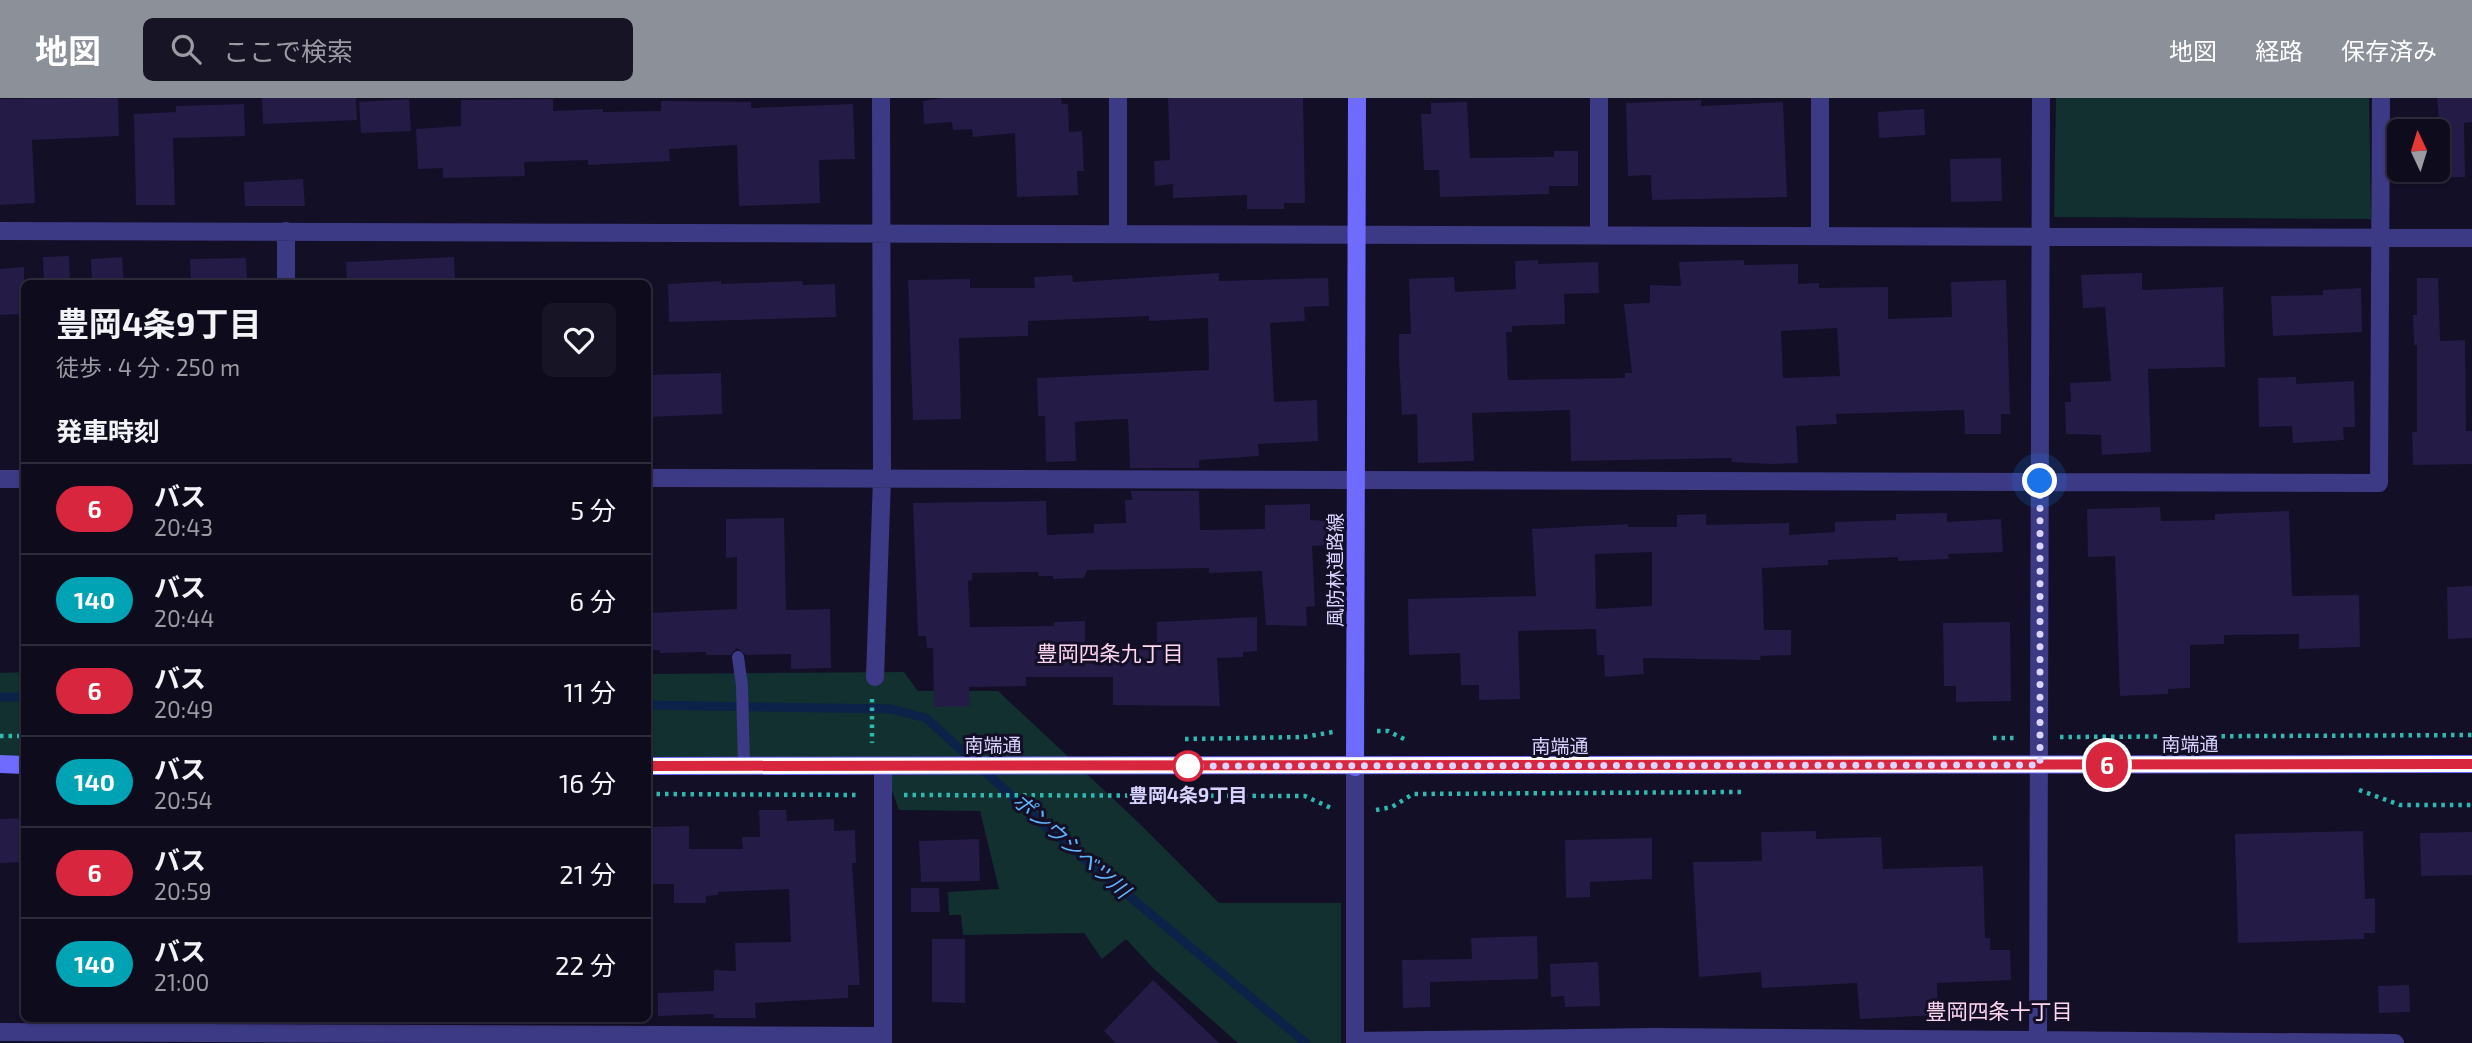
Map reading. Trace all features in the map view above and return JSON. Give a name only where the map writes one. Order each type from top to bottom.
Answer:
[{"type":"main road","name":"風防林道路線","points":[[1355,767],[1357,98]]},
{"type":"main road","points":[[0,764],[21,765]]},
{"type":"main road","name":"南端通","points":[[651,766],[2472,764]]},
{"type":"street","points":[[874,685],[882,479],[881,98]]},
{"type":"street","points":[[1118,98],[1118,233]]},
{"type":"street","points":[[1599,98],[1599,234]]},
{"type":"street","points":[[1820,98],[1820,235]]},
{"type":"street","points":[[2038,1042],[2041,98]]},
{"type":"street","points":[[651,478],[2379,483],[2381,98]]},
{"type":"street","points":[[0,231],[2472,238]]},
{"type":"street","points":[[286,231],[286,280]]},
{"type":"street","points":[[0,479],[21,479]]},
{"type":"street","points":[[0,1032],[294,1032],[883,1040],[883,766]]},
{"type":"street","name":"風防林道路線","points":[[1355,767],[1355,1042]]},
{"type":"street","points":[[1355,1042],[1655,1040],[2395,1043]]},
{"type":"lane","points":[[738,657],[742,686],[744,766]]},
{"type":"path","points":[[872,744],[874,685]]},
{"type":"path","points":[[1304,737],[1322,732]]},
{"type":"path","points":[[0,736],[21,736]]},
{"type":"path","points":[[2354,788],[2400,806],[2472,805]]},
{"type":"path","points":[[903,795],[1305,796],[1324,807],[1355,813],[1392,807],[1413,794],[1747,792]]},
{"type":"path","points":[[651,794],[862,795]]},
{"type":"green space","points":[[2056,98],[2369,98],[2371,219],[2054,217]]},
{"type":"green space","points":[[21,672],[21,765],[0,764],[0,673]]},
{"type":"green space","points":[[904,672],[918,691],[998,691],[1139,823],[1219,903],[1341,903],[1341,1043],[1238,1043],[1154,969],[1126,939],[1102,959],[1084,933],[963,935],[961,915],[949,915],[948,892],[999,889],[980,811],[899,810],[883,766],[651,766],[651,674]]},
{"type":"building","points":[[118,98],[119,136],[32,140],[35,203],[0,205],[0,99]]},
{"type":"building","points":[[262,98],[356,98],[357,120],[263,124]]},
{"type":"building","points":[[942,98],[1061,98],[1062,104],[1068,104],[1069,132],[1082,131],[1084,171],[1077,171],[1078,195],[1017,197],[1015,133],[973,137],[972,129],[953,130],[952,122],[924,124],[923,101]]},
{"type":"building","points":[[1168,98],[1303,98],[1305,203],[1284,203],[1284,209],[1247,209],[1247,195],[1173,198],[1173,184],[1155,186],[1154,161],[1170,160]]},
{"type":"building","points":[[2437,98],[2472,98],[2472,122],[2464,123],[2465,177],[2450,177],[2450,119],[2439,119]]},
{"type":"building","points":[[409,99],[411,131],[361,133],[359,102]]},
{"type":"building","points":[[553,99],[553,111],[603,109],[603,112],[661,111],[661,101],[751,102],[751,108],[853,104],[855,159],[819,160],[820,203],[739,206],[737,145],[669,149],[670,161],[588,165],[588,160],[524,162],[525,176],[443,178],[443,168],[418,169],[416,129],[461,126],[461,100]]},
{"type":"building","points":[[1701,100],[1701,106],[1783,102],[1787,197],[1652,200],[1651,175],[1628,176],[1626,103]]},
{"type":"building","points":[[1467,102],[1470,158],[1554,157],[1554,151],[1578,151],[1578,186],[1549,186],[1549,194],[1440,197],[1439,170],[1424,170],[1421,114],[1431,114],[1431,103]]},
{"type":"building","points":[[244,104],[245,136],[173,138],[175,205],[136,205],[134,114],[176,112],[176,106]]},
{"type":"building","points":[[1924,109],[1925,135],[1879,138],[1878,112]]},
{"type":"building","points":[[2001,158],[2002,201],[1951,202],[1950,159]]},
{"type":"building","points":[[303,179],[305,206],[245,206],[244,182]]},
{"type":"building","points":[[69,256],[70,280],[44,280],[43,257]]},
{"type":"building","points":[[122,257],[124,280],[92,280],[91,259]]},
{"type":"building","points":[[454,257],[455,280],[347,280],[346,262]]},
{"type":"building","points":[[246,258],[247,280],[191,280],[190,259]]},
{"type":"building","points":[[1538,260],[1538,264],[1598,262],[1599,293],[1564,294],[1565,324],[1512,326],[1512,332],[1506,332],[1508,380],[1625,378],[1625,373],[1632,373],[1624,304],[1650,303],[1650,285],[1681,286],[1679,262],[1744,260],[1744,265],[1798,264],[1798,284],[1819,283],[1819,288],[1888,287],[1888,319],[1952,317],[1951,282],[2006,280],[2010,414],[2001,414],[2001,434],[1965,434],[1964,410],[1836,414],[1837,424],[1796,426],[1798,463],[1771,464],[1731,462],[1732,458],[1571,461],[1570,410],[1472,413],[1474,461],[1418,463],[1417,414],[1402,415],[1399,360],[1399,334],[1411,334],[1409,279],[1454,277],[1455,292],[1516,289],[1515,261]],"holes":[[[1837,328],[1840,376],[1783,378],[1781,331]]]},
{"type":"building","points":[[24,267],[24,280],[21,280],[21,314],[0,315],[0,269]]},
{"type":"building","points":[[1219,273],[1219,281],[1328,278],[1329,306],[1304,307],[1305,321],[1270,323],[1274,402],[1317,400],[1318,441],[1258,444],[1259,456],[1199,460],[1199,468],[1130,468],[1128,419],[1083,421],[1075,422],[1076,461],[1046,462],[1045,416],[1038,416],[1037,378],[1209,370],[1208,318],[1149,321],[1149,316],[1028,321],[1028,336],[959,338],[961,419],[913,420],[908,280],[970,279],[970,288],[1035,288],[1034,277],[1072,275],[1073,282]]},
{"type":"building","points":[[2142,273],[2142,290],[2223,287],[2225,367],[2148,369],[2151,452],[2102,455],[2101,435],[2066,434],[2065,402],[2071,402],[2070,383],[2111,381],[2105,307],[2083,308],[2081,275]]},
{"type":"building","points":[[2417,278],[2438,278],[2440,341],[2465,340],[2466,431],[2472,431],[2472,464],[2413,465],[2412,432],[2417,432],[2417,345],[2414,345],[2413,315],[2417,315]]},
{"type":"building","points":[[721,281],[721,284],[802,281],[803,285],[835,284],[836,317],[669,322],[668,284]]},
{"type":"building","points":[[2361,288],[2362,332],[2273,336],[2271,296],[2323,295],[2323,290]]},
{"type":"building","points":[[721,373],[722,414],[651,417],[651,375]]},
{"type":"building","points":[[2296,377],[2296,384],[2354,381],[2355,427],[2343,427],[2344,440],[2293,443],[2292,426],[2259,427],[2258,378]]},
{"type":"building","points":[[1131,491],[1199,491],[1200,530],[1265,529],[1265,505],[1310,504],[1310,520],[1327,521],[1327,545],[1312,546],[1315,606],[1306,607],[1307,626],[1266,625],[1262,571],[1209,573],[1209,568],[1087,570],[1084,578],[1053,579],[1053,576],[1039,576],[1038,572],[972,573],[972,580],[968,581],[970,627],[1054,626],[1054,622],[1085,621],[1085,651],[1157,649],[1157,622],[1257,617],[1257,651],[1243,652],[1243,657],[1217,658],[1220,706],[1113,705],[1113,677],[1026,677],[1026,686],[969,687],[970,706],[934,707],[933,648],[927,648],[926,636],[918,636],[913,503],[1046,501],[1047,535],[1094,533],[1094,524],[1126,523],[1125,500],[1132,500]]},
{"type":"building","points":[[2160,507],[2161,521],[2215,520],[2215,514],[2289,511],[2292,596],[2359,595],[2360,647],[2299,649],[2299,634],[2224,635],[2224,644],[2190,645],[2190,688],[2168,689],[2168,694],[2120,696],[2115,556],[2088,557],[2087,509]]},
{"type":"building","points":[[1947,513],[1947,522],[2001,519],[2003,552],[1948,554],[1949,559],[1898,561],[1898,557],[1828,560],[1828,565],[1762,568],[1764,630],[1791,630],[1791,655],[1760,656],[1761,660],[1643,658],[1644,674],[1605,677],[1604,655],[1597,655],[1596,629],[1518,631],[1520,699],[1479,700],[1479,685],[1461,685],[1460,653],[1409,655],[1408,599],[1536,596],[1532,529],[1628,524],[1628,527],[1677,527],[1677,515],[1706,514],[1706,525],[1789,523],[1789,535],[1835,532],[1835,522],[1896,520],[1896,514]],"holes":[[[1652,552],[1652,606],[1596,609],[1595,554]]]},
{"type":"building","points":[[784,518],[786,610],[830,609],[831,668],[791,669],[791,654],[746,655],[737,648],[730,655],[706,655],[706,652],[660,653],[660,650],[651,650],[651,613],[737,609],[737,557],[726,558],[726,519]]},
{"type":"building","points":[[2472,586],[2472,638],[2448,639],[2447,587]]},
{"type":"building","points":[[2010,622],[2011,701],[1956,702],[1956,686],[1944,686],[1943,623]]},
{"type":"building","points":[[759,810],[786,810],[787,821],[834,819],[834,831],[855,830],[856,863],[852,863],[860,985],[848,985],[848,998],[755,1003],[756,1018],[714,1018],[714,1014],[658,1016],[658,993],[714,991],[714,970],[736,971],[735,943],[791,942],[789,889],[718,892],[718,895],[706,896],[706,903],[674,903],[674,884],[651,884],[651,827],[689,826],[689,849],[743,849],[742,837],[760,837]]},
{"type":"building","points":[[21,818],[21,862],[0,863],[0,819]]},
{"type":"building","points":[[1816,831],[1816,839],[1881,837],[1883,869],[1983,866],[1985,938],[1990,938],[1990,950],[2010,950],[2011,980],[1937,983],[1938,1015],[1860,1019],[1857,983],[1762,988],[1761,972],[1699,977],[1693,862],[1762,861],[1761,832]]},
{"type":"building","points":[[2363,831],[2365,899],[2375,898],[2375,933],[2364,933],[2364,939],[2238,943],[2235,834]]},
{"type":"building","points":[[2472,832],[2472,875],[2421,876],[2420,833]]},
{"type":"building","points":[[1652,838],[1652,879],[1590,882],[1590,897],[1566,898],[1565,840]]},
{"type":"building","points":[[979,839],[980,881],[921,882],[919,841]]},
{"type":"building","points":[[911,888],[939,888],[940,912],[911,912]]},
{"type":"building","points":[[1537,936],[1538,979],[1430,982],[1430,1007],[1403,1008],[1402,960],[1472,959],[1471,938]]},
{"type":"building","points":[[932,939],[965,939],[965,1003],[932,1002]]},
{"type":"building","points":[[1598,962],[1600,1006],[1565,1007],[1564,996],[1551,997],[1550,964]]},
{"type":"building","points":[[1153,980],[1219,1043],[1116,1043],[1104,1031]]},
{"type":"building","points":[[2409,985],[2410,1012],[2379,1013],[2378,986]]},
{"type":"waterway","name":"ポンウシベツ川","points":[[0,697],[21,697]]},
{"type":"waterway","name":"ポンウシベツ川","points":[[651,705],[891,709],[926,718],[1046,827],[1306,1043]]},
{"type":"bus line","name":"6","points":[[651,766],[2472,764]]},
{"type":"place","name":"豊岡4条9丁目","points":[[1188,766]]},
{"type":"district","name":"豊岡四条九丁目","points":[[1110,654]]},
{"type":"district","name":"豊岡四条十丁目","points":[[1999,1012]]},
{"type":"route","points":[[1188,766],[2040,765],[2040,481]]}]
